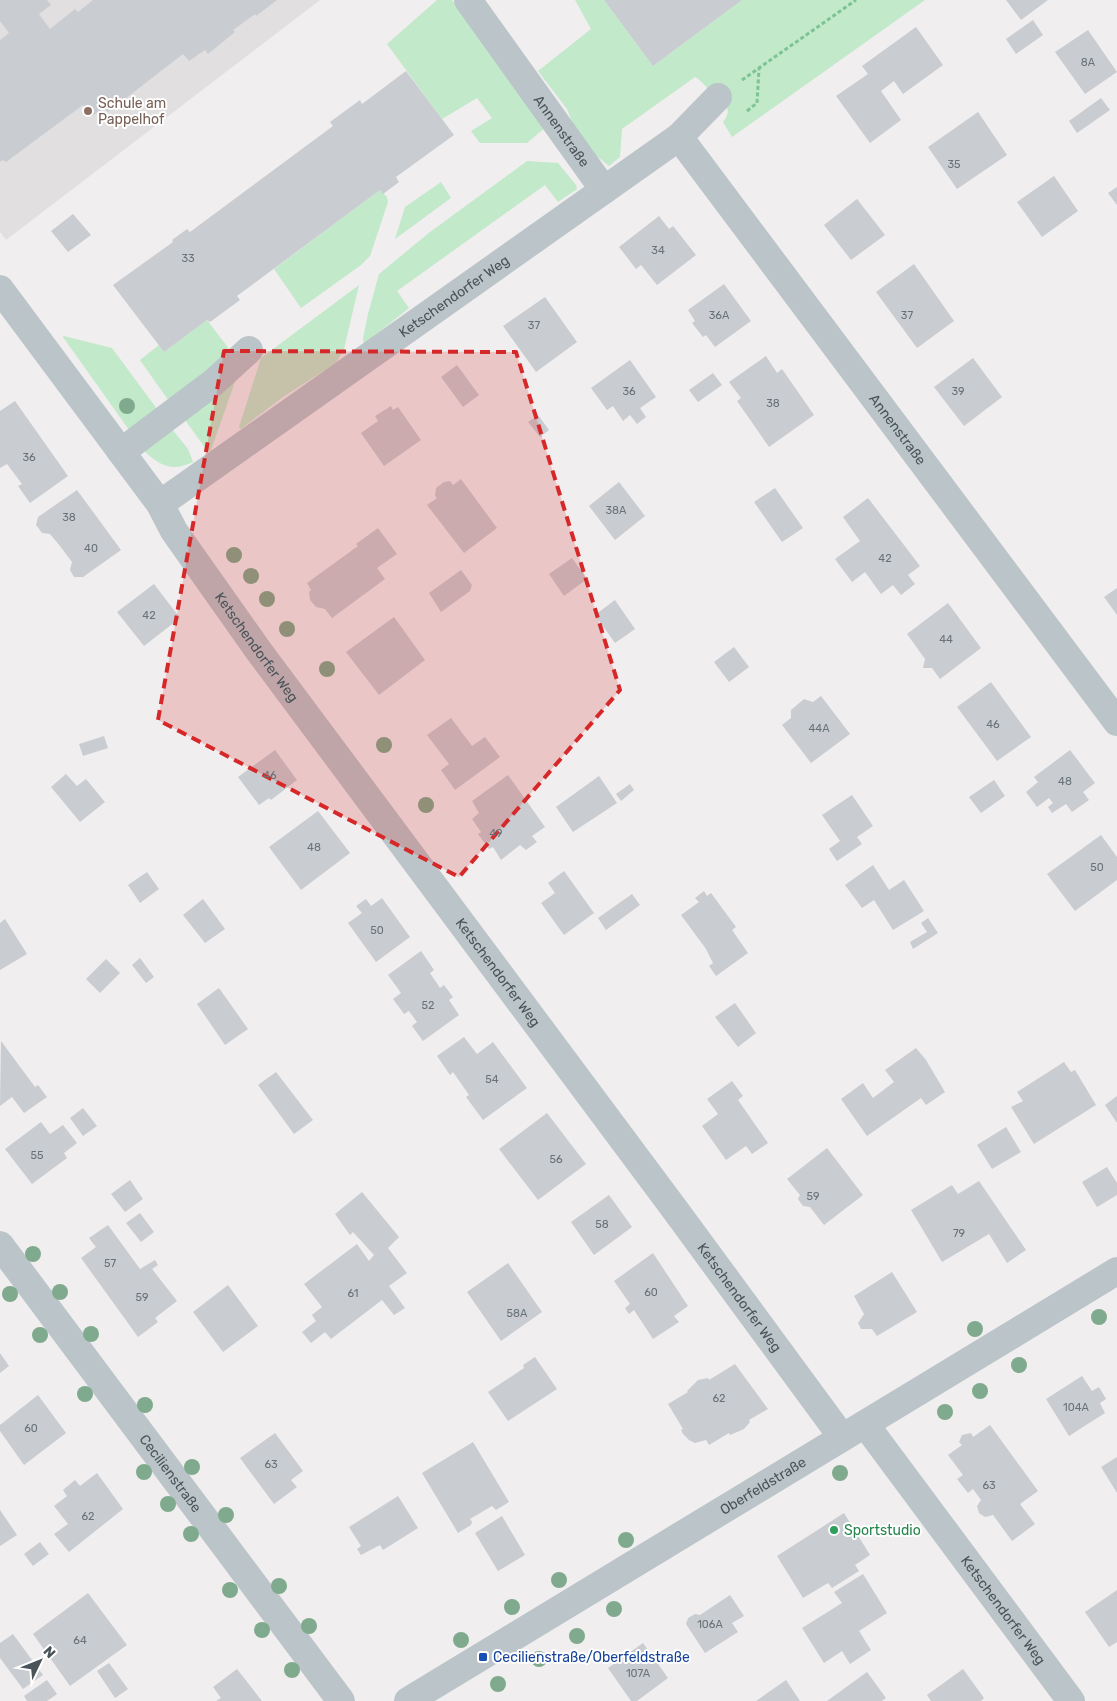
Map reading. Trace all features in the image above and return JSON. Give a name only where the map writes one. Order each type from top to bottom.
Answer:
[{"type":"street","name":"Annenstraße","points":[[468,0],[604,190]]},
{"type":"street","name":"Ketschendorfer Weg","points":[[160,504],[679,137],[718,97]]},
{"type":"street","name":"Annenstraße","points":[[679,137],[1117,722]]},
{"type":"street","name":"Ketschendorfer Weg","points":[[0,288],[160,504],[174,531],[258,650],[676,1210],[1071,1701]]},
{"type":"street","points":[[121,452],[214,382],[249,350]]},
{"type":"street","name":"Cecilienstraße","points":[[0,1245],[341,1701]]},
{"type":"street","name":"Oberfeldstraße","points":[[408,1701],[1117,1271]]},
{"type":"path","points":[[718,97],[856,0]]},
{"type":"highlighted area","points":[[224,351],[516,352],[620,690],[459,877],[158,720]]},
{"type":"shaded area","name":"Schule am Pappelhof","points":[[0,0],[320,0],[6,240],[0,232]]},
{"type":"green space","points":[[437,0],[452,0],[545,124],[546,127],[527,143],[480,143],[471,131],[492,118],[477,98],[442,119],[387,44]]},
{"type":"green space","points":[[575,0],[604,0],[653,66],[742,0],[925,0],[732,137],[723,122],[728,112],[725,104],[695,77],[622,129],[620,157],[609,166],[588,149],[573,124],[567,109],[538,71],[591,29]]},
{"type":"green space","points":[[527,161],[558,163],[576,185],[577,189],[558,202],[545,185],[397,291],[409,308],[364,344],[363,338],[368,314],[379,274],[430,232]]},
{"type":"green space","points":[[441,182],[451,198],[395,239],[405,207]]},
{"type":"green space","points":[[380,190],[387,197],[388,202],[370,256],[361,265],[301,308],[274,269]]},
{"type":"green space","points":[[359,285],[344,349],[336,363],[283,397],[241,429],[239,427],[261,358]]},
{"type":"green space","points":[[207,320],[235,357],[171,404],[140,360],[159,345],[164,352]]},
{"type":"green space","points":[[64,336],[112,348],[160,413],[132,434]]},
{"type":"green space","points":[[237,376],[211,450],[208,452],[183,417]]},
{"type":"green space","points":[[171,428],[188,449],[193,462],[178,467],[167,466],[161,464],[144,451]]},
{"type":"building","points":[[0,0],[47,0],[51,5],[39,14],[50,29],[75,9],[78,12],[93,0],[277,0],[233,30],[235,32],[208,54],[205,50],[189,61],[183,54],[108,112],[104,108],[92,116],[83,105],[6,162],[3,160],[0,162],[0,40],[9,33],[0,21]]},
{"type":"building","points":[[604,0],[742,0],[653,66]]},
{"type":"building","points":[[1006,0],[1048,0],[1021,20]]},
{"type":"building","points":[[1033,20],[1043,35],[1016,54],[1006,39]]},
{"type":"building","points":[[916,27],[943,65],[903,94],[894,81],[881,91],[901,120],[870,143],[836,96],[868,74],[862,66]]},
{"type":"building","points":[[1088,30],[1117,72],[1085,94],[1055,52]]},
{"type":"building","points":[[406,71],[454,135],[396,177],[399,182],[383,194],[380,190],[237,296],[240,300],[210,322],[207,320],[164,352],[113,285],[173,242],[172,240],[187,229],[190,232],[333,126],[330,122],[360,100],[362,104]]},
{"type":"building","points":[[1101,98],[1110,110],[1077,133],[1069,121]]},
{"type":"building","points":[[978,112],[1007,155],[957,189],[928,147]]},
{"type":"building","points":[[1054,176],[1078,211],[1042,237],[1017,202]]},
{"type":"building","points":[[1117,187],[1117,205],[1108,193]]},
{"type":"building","points":[[857,199],[885,235],[851,260],[824,225]]},
{"type":"building","points":[[73,214],[91,235],[68,252],[51,231]]},
{"type":"building","points":[[659,216],[669,229],[673,226],[696,255],[657,285],[641,265],[636,269],[619,247]]},
{"type":"building","points":[[914,264],[954,321],[917,348],[876,292]]},
{"type":"building","points":[[724,284],[751,321],[715,347],[706,335],[703,337],[692,323],[695,321],[688,310]]},
{"type":"building","points":[[545,297],[577,342],[536,372],[503,326]]},
{"type":"building","points":[[766,356],[777,373],[782,369],[814,415],[769,447],[737,401],[741,398],[729,382]]},
{"type":"building","points":[[973,358],[1002,397],[964,426],[934,387]]},
{"type":"building","points":[[630,360],[656,397],[640,408],[646,417],[637,424],[630,415],[623,421],[613,406],[607,410],[591,388]]},
{"type":"building","points":[[457,365],[479,395],[463,407],[441,377]]},
{"type":"building","points":[[713,373],[722,385],[698,402],[689,390]]},
{"type":"building","points":[[15,401],[68,476],[30,503],[18,486],[22,484],[7,464],[0,468],[0,411]]},
{"type":"building","points":[[391,406],[393,410],[398,407],[421,440],[384,466],[361,433],[378,421],[375,416]]},
{"type":"building","points":[[538,415],[549,430],[540,437],[528,422]]},
{"type":"building","points":[[461,479],[497,528],[464,553],[427,505],[437,498],[435,496],[436,488],[444,482],[450,481],[453,485]]},
{"type":"building","points":[[619,482],[645,516],[615,540],[589,506]]},
{"type":"building","points":[[775,488],[803,528],[782,542],[754,502]]},
{"type":"building","points":[[77,490],[121,550],[83,577],[74,577],[70,570],[72,562],[50,534],[42,533],[36,525],[38,517]]},
{"type":"building","points":[[868,498],[920,566],[908,575],[915,584],[901,595],[893,585],[881,594],[865,572],[852,582],[835,559],[860,541],[843,517]]},
{"type":"building","points":[[378,528],[397,554],[377,568],[385,579],[332,618],[325,609],[316,607],[310,600],[309,592],[311,590],[307,583],[358,546],[356,544]]},
{"type":"building","points":[[572,558],[587,579],[564,596],[549,574]]},
{"type":"building","points":[[461,570],[472,585],[470,591],[441,612],[429,593]]},
{"type":"building","points":[[154,584],[180,618],[144,646],[117,612]]},
{"type":"building","points":[[1117,588],[1117,615],[1104,597]]},
{"type":"building","points":[[615,600],[635,629],[615,643],[595,615]]},
{"type":"building","points":[[948,603],[981,648],[940,679],[932,668],[923,668],[925,659],[907,634]]},
{"type":"building","points":[[394,617],[425,660],[379,695],[346,652]]},
{"type":"building","points":[[734,647],[749,667],[729,682],[714,662]]},
{"type":"building","points":[[991,682],[1031,737],[997,761],[957,707]]},
{"type":"building","points":[[821,696],[850,734],[811,763],[782,725],[791,718],[791,710],[804,699],[813,702]]},
{"type":"building","points":[[451,718],[472,746],[485,737],[500,757],[455,790],[441,770],[449,764],[427,735]]},
{"type":"building","points":[[104,736],[108,748],[83,756],[79,744]]},
{"type":"building","points":[[275,750],[297,780],[271,800],[269,798],[259,805],[238,777]]},
{"type":"building","points":[[1070,750],[1095,783],[1083,792],[1089,800],[1072,812],[1066,804],[1052,813],[1048,807],[1053,803],[1049,798],[1037,807],[1026,792],[1038,782],[1034,777]]},
{"type":"building","points":[[66,774],[77,786],[86,779],[105,802],[80,822],[51,787]]},
{"type":"building","points":[[508,775],[545,827],[532,836],[537,842],[526,850],[520,845],[501,860],[493,847],[489,849],[478,834],[481,832],[472,819],[479,813],[472,801]]},
{"type":"building","points":[[599,776],[617,803],[573,832],[556,807]]},
{"type":"building","points":[[994,780],[1005,796],[981,813],[969,797]]},
{"type":"building","points":[[630,784],[634,790],[621,801],[616,794]]},
{"type":"building","points":[[852,795],[873,826],[857,837],[862,844],[837,861],[829,849],[840,841],[822,815]]},
{"type":"building","points":[[318,811],[350,853],[301,890],[269,847]]},
{"type":"building","points":[[1101,835],[1117,857],[1117,880],[1075,911],[1047,874]]},
{"type":"building","points":[[873,865],[889,890],[904,880],[924,911],[893,930],[874,900],[862,908],[845,885]]},
{"type":"building","points":[[564,871],[594,913],[564,935],[541,903],[555,893],[548,883]]},
{"type":"building","points":[[147,872],[159,889],[140,903],[128,885]]},
{"type":"building","points":[[704,891],[707,896],[711,893],[736,927],[732,930],[748,953],[716,976],[709,966],[713,963],[706,949],[681,915],[699,902],[695,898]]},
{"type":"building","points":[[632,894],[640,905],[606,930],[598,918]]},
{"type":"building","points":[[382,898],[410,937],[376,962],[348,923],[362,913],[356,906],[366,899],[371,906]]},
{"type":"building","points":[[203,899],[225,929],[205,943],[183,915]]},
{"type":"building","points":[[928,918],[938,933],[913,949],[910,942],[927,932],[921,923]]},
{"type":"building","points":[[5,919],[27,954],[0,970],[0,923]]},
{"type":"building","points":[[421,951],[434,970],[430,973],[440,988],[444,985],[453,997],[449,1000],[459,1015],[423,1041],[412,1026],[417,1022],[409,1011],[404,1014],[393,999],[401,993],[388,975]]},
{"type":"building","points":[[140,958],[154,977],[146,983],[132,965]]},
{"type":"building","points":[[106,959],[120,973],[100,993],[86,979]]},
{"type":"building","points":[[219,988],[248,1029],[225,1045],[197,1004]]},
{"type":"building","points":[[735,1003],[756,1033],[738,1047],[715,1017]]},
{"type":"building","points":[[464,1037],[477,1054],[493,1042],[527,1088],[483,1120],[466,1097],[469,1095],[453,1072],[450,1075],[437,1056]]},
{"type":"building","points":[[1,1041],[35,1087],[38,1085],[47,1097],[24,1113],[12,1097],[0,1106]]},
{"type":"building","points":[[916,1048],[926,1060],[945,1092],[926,1105],[921,1098],[867,1136],[841,1099],[863,1083],[873,1098],[894,1082],[885,1070]]},
{"type":"building","points":[[1064,1062],[1071,1072],[1075,1070],[1096,1105],[1034,1144],[1011,1107],[1023,1101],[1017,1092]]},
{"type":"building","points":[[276,1072],[313,1120],[294,1134],[258,1085]]},
{"type":"building","points":[[732,1081],[743,1096],[738,1100],[768,1143],[752,1154],[746,1146],[726,1160],[702,1126],[718,1114],[707,1099]]},
{"type":"building","points":[[1117,1096],[1117,1123],[1105,1105]]},
{"type":"building","points":[[83,1108],[97,1126],[83,1136],[70,1118]]},
{"type":"building","points":[[547,1113],[586,1164],[538,1200],[499,1149]]},
{"type":"building","points":[[41,1122],[50,1134],[63,1125],[77,1143],[64,1153],[67,1158],[32,1184],[5,1149]]},
{"type":"building","points":[[1006,1127],[1021,1152],[992,1169],[977,1145]]},
{"type":"building","points":[[827,1148],[863,1195],[824,1225],[810,1207],[803,1206],[798,1199],[800,1195],[787,1179]]},
{"type":"building","points":[[1107,1167],[1117,1183],[1117,1195],[1097,1207],[1082,1182]]},
{"type":"building","points":[[130,1180],[143,1199],[125,1212],[111,1194]]},
{"type":"building","points":[[979,1181],[1026,1250],[1007,1263],[989,1234],[942,1262],[911,1210],[952,1185],[958,1194]]},
{"type":"building","points":[[362,1192],[399,1237],[388,1248],[407,1273],[389,1286],[405,1308],[394,1315],[382,1300],[331,1339],[325,1332],[311,1343],[302,1332],[316,1321],[312,1315],[322,1307],[304,1284],[357,1244],[369,1261],[374,1255],[353,1232],[350,1235],[335,1214]]},
{"type":"building","points":[[609,1195],[632,1227],[594,1255],[571,1222]]},
{"type":"building","points":[[140,1213],[154,1232],[141,1242],[126,1223]]},
{"type":"building","points":[[108,1225],[140,1269],[155,1260],[158,1265],[152,1269],[177,1301],[155,1318],[158,1322],[138,1337],[81,1258],[96,1247],[89,1238]]},
{"type":"building","points":[[653,1253],[688,1306],[674,1316],[679,1322],[653,1339],[634,1310],[629,1314],[625,1308],[630,1304],[614,1281]]},
{"type":"building","points":[[508,1263],[542,1312],[501,1341],[467,1292]]},
{"type":"building","points":[[892,1272],[917,1312],[877,1336],[872,1329],[861,1329],[858,1323],[864,1314],[854,1296]]},
{"type":"building","points":[[228,1285],[258,1326],[223,1352],[193,1312]]},
{"type":"building","points":[[0,1353],[9,1366],[0,1373]]},
{"type":"building","points":[[535,1357],[557,1389],[508,1421],[488,1392],[524,1368],[523,1365]]},
{"type":"building","points":[[735,1364],[768,1409],[749,1420],[750,1422],[744,1429],[730,1435],[729,1433],[709,1445],[706,1440],[695,1443],[689,1440],[683,1434],[681,1430],[683,1429],[668,1404],[688,1392],[698,1380],[708,1378],[709,1380]]},
{"type":"building","points":[[1082,1376],[1092,1391],[1099,1387],[1106,1399],[1100,1403],[1105,1413],[1069,1436],[1046,1399]]},
{"type":"building","points":[[38,1395],[66,1433],[24,1465],[0,1431],[0,1425]]},
{"type":"building","points":[[990,1425],[1038,1491],[1020,1504],[1035,1524],[1012,1541],[993,1515],[985,1517],[979,1513],[977,1506],[981,1500],[973,1489],[968,1493],[957,1479],[963,1475],[948,1455],[962,1445],[959,1442],[962,1435],[971,1433],[973,1437]]},
{"type":"building","points":[[275,1433],[303,1471],[291,1480],[297,1487],[274,1504],[240,1458]]},
{"type":"building","points":[[473,1442],[509,1502],[496,1510],[492,1506],[470,1519],[471,1525],[458,1533],[422,1473]]},
{"type":"building","points":[[1117,1457],[1117,1493],[1101,1467]]},
{"type":"building","points":[[97,1473],[123,1509],[69,1552],[54,1534],[68,1524],[54,1506],[67,1496],[63,1490],[75,1480],[80,1486]]},
{"type":"building","points":[[398,1496],[418,1528],[383,1550],[380,1545],[361,1555],[357,1549],[361,1546],[349,1527]]},
{"type":"building","points":[[0,1510],[17,1535],[0,1546]]},
{"type":"building","points":[[844,1513],[870,1555],[855,1565],[859,1571],[832,1588],[828,1583],[803,1598],[777,1556]]},
{"type":"building","points":[[502,1516],[525,1555],[498,1571],[475,1533]]},
{"type":"building","points":[[40,1542],[49,1554],[33,1566],[24,1554]]},
{"type":"building","points":[[863,1574],[887,1613],[859,1631],[871,1650],[850,1664],[842,1651],[824,1663],[802,1628],[842,1603],[834,1592]]},
{"type":"building","points":[[1117,1590],[1117,1642],[1109,1647],[1085,1612]]},
{"type":"building","points":[[88,1593],[127,1645],[70,1686],[33,1634]]},
{"type":"building","points":[[730,1595],[744,1616],[732,1623],[738,1632],[705,1653],[686,1624],[688,1618],[695,1614],[700,1615]]},
{"type":"building","points":[[13,1634],[43,1675],[23,1689],[0,1658],[0,1643]]},
{"type":"building","points":[[643,1643],[668,1678],[637,1701],[631,1701],[608,1668]]},
{"type":"building","points":[[109,1663],[128,1689],[115,1698],[97,1671]]},
{"type":"building","points":[[237,1669],[262,1701],[216,1701],[221,1698],[213,1687]]},
{"type":"building","points":[[963,1669],[984,1698],[981,1701],[931,1701],[927,1695]]},
{"type":"building","points":[[867,1672],[886,1698],[882,1701],[827,1701]]},
{"type":"building","points":[[47,1680],[57,1694],[47,1701],[27,1701],[24,1696]]},
{"type":"building","points":[[786,1680],[800,1701],[756,1701]]},
{"type":"place","name":"Schule am Pappelhof","points":[[88,111]]},
{"type":"place","name":"Sportstudio","points":[[834,1530]]},
{"type":"place","name":"Cecilienstraße/Oberfeldstraße","points":[[483,1657]]}]
